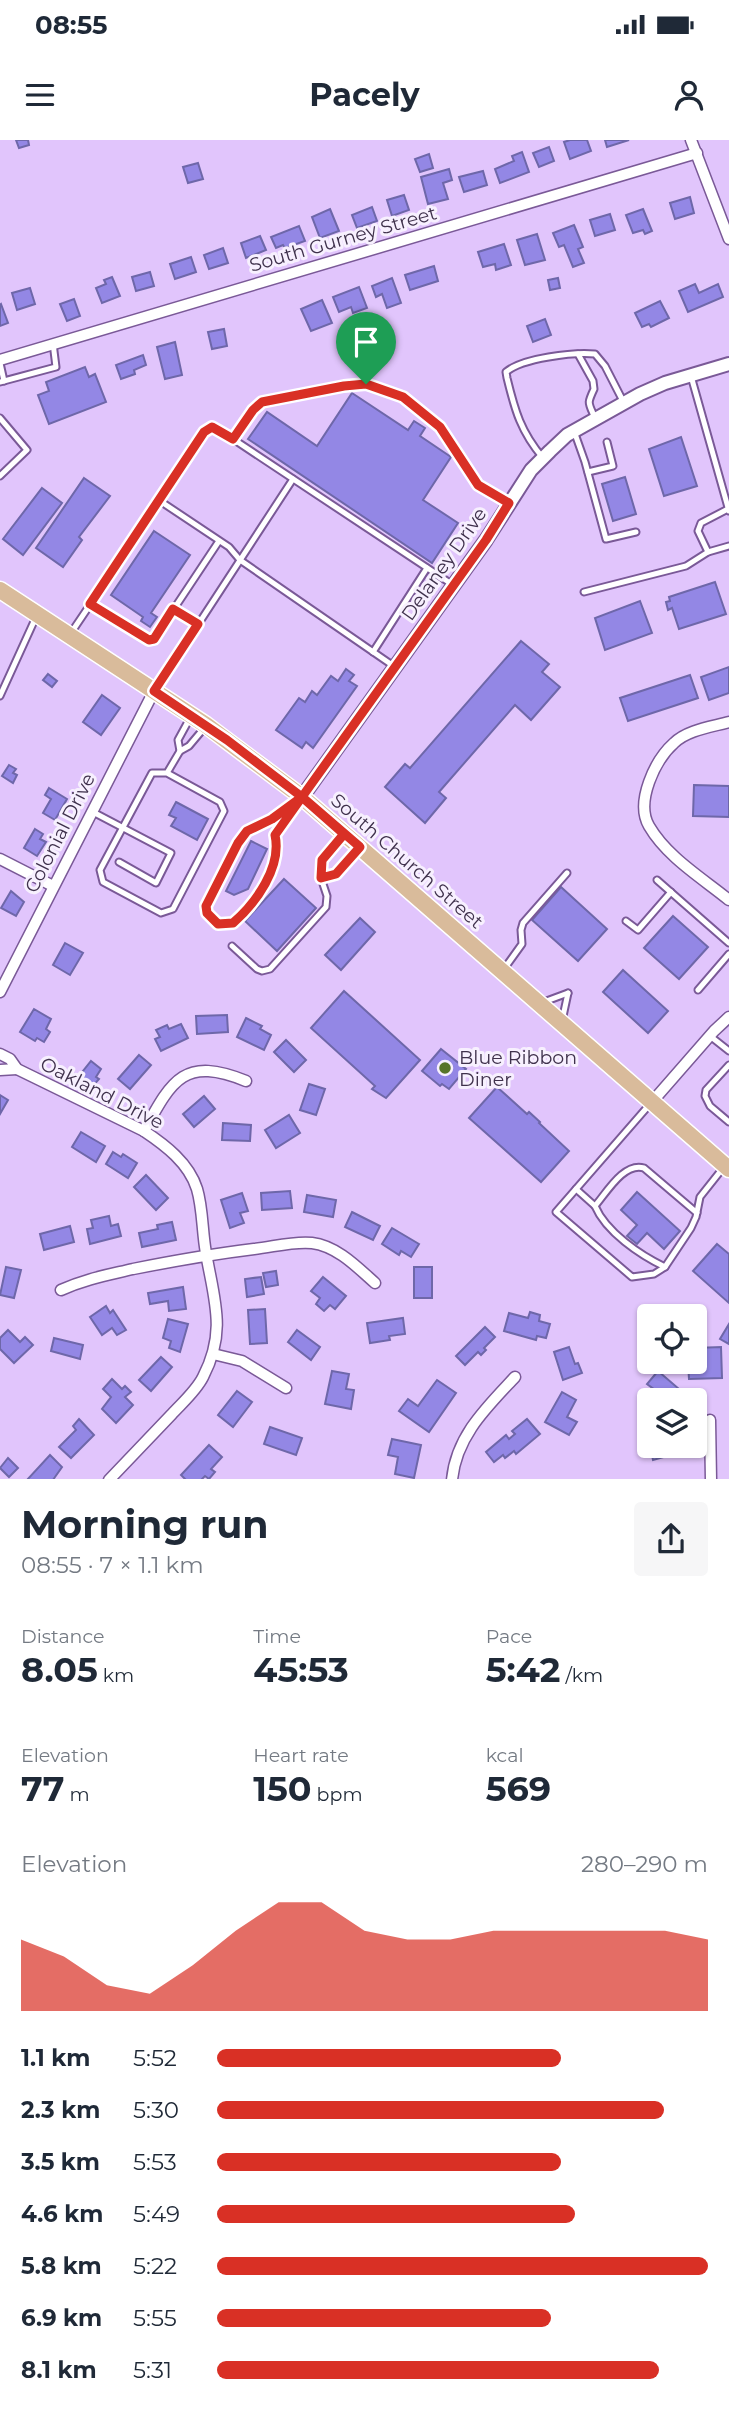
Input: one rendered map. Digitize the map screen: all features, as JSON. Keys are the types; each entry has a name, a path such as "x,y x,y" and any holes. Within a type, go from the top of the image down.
{"main road":[{"name":"South Church Street","path":"0,590 192,715 302,797 727,1167"}],"street":[{"path":"691,140 729,239"},
{"name":"South Gurney Street","path":"0,362 53,343 696,153"},
{"name":"Delaney Drive","path":"302,797 531,470 574,431 624,402 665,383 729,363"},
{"name":"Colonial Drive","path":"0,992 154,691"},
{"path":"729,722 686,734 674,743 648,784 644,809 649,826 673,854 729,900"},
{"path":"0,859 52,886"},
{"path":"652,1102 729,1017"},
{"name":"Oakland Drive","path":"0,1055 10,1059 17,1069 144,1131 170,1150 185,1166 197,1189 206,1255 217,1303 213,1354 202,1380 194,1390 109,1479"},
{"name":"Oakland Drive","path":"0,1070 17,1069"},
{"path":"144,1131 171,1085 184,1075 195,1072 223,1072 246,1081"},
{"path":"61,1290 83,1280 206,1255 296,1243 313,1243 340,1255 375,1283"},
{"path":"213,1354 242,1362 286,1388"},
{"path":"452,1479 454,1463 473,1423 515,1377"},
{"path":"710,1420 711,1479"}],"lane":[{"path":"0,362 2,381 56,367 53,343"},
{"path":"578,354 593,382 594,389 588,403 595,418"},
{"path":"543,458 528,440 512,399 506,372 517,364 578,354 595,354 600,358 624,402"},
{"path":"691,375 729,510 701,523 698,531 708,552"},
{"path":"233,439 253,410 262,402 366,384 403,397 440,427 478,485 509,503"},
{"path":"0,418 27,450 0,476"},
{"path":"69,635 204,432 212,427 453,585"},
{"path":"574,431 606,539 636,531"},
{"path":"587,472 613,466 607,442"},
{"path":"154,691 293,479"},
{"path":"160,500 229,547 240,560 395,667"},
{"path":"90,604 149,640 154,639 219,541"},
{"path":"584,592 686,566 708,552 729,546"},
{"path":"373,652 427,568"},
{"path":"173,609 198,624"},
{"path":"0,696 37,614"},
{"path":"180,751 178,740 192,715"},
{"path":"167,773 180,751 190,746 206,725"},
{"path":"152,773 167,773 220,802 224,811 173,909 161,913 103,882 100,870 152,773"},
{"path":"302,797 275,835 277,844 274,861 258,897 233,923 218,924 207,913 206,906 238,843 247,831 272,819 302,797"},
{"path":"91,811 171,853 156,883 119,862"},
{"path":"232,946 257,969 270,969 326,907 327,896 321,878 322,860 344,834"},
{"path":"321,878 336,874 360,847"},
{"path":"502,972 522,944 523,923 567,873"},
{"path":"657,880 729,943"},
{"path":"625,920 638,930 671,892"},
{"path":"698,990 729,954"},
{"path":"539,1004 568,993 561,1023"},
{"path":"710,1036 729,1051"},
{"path":"729,1065 710,1086 705,1096 710,1106 729,1122"},
{"path":"652,1102 556,1212 632,1277 654,1274 665,1267 691,1227 700,1197 727,1167"},
{"path":"595,1206 622,1175 637,1166 644,1168 697,1213"},
{"path":"576,1189 595,1206 600,1218 643,1256 665,1267"}],"building":[{"path":"16,140 28,140 29,145 19,148"},
{"path":"587,140 591,151 570,159 564,142"},
{"path":"605,140 629,140 607,147"},
{"path":"549,147 554,161 539,167 533,153"},
{"path":"522,152 529,172 500,183 495,169 514,161 512,156"},
{"path":"429,154 433,168 420,172 415,159"},
{"path":"198,163 203,179 188,183 183,167"},
{"path":"449,169 452,180 443,183 448,199 428,204 421,177"},
{"path":"483,171 487,185 464,192 459,177"},
{"path":"404,195 409,210 392,216 387,200"},
{"path":"690,197 694,213 675,219 670,203"},
{"path":"372,207 377,221 357,228 352,215"},
{"path":"330,209 339,231 320,238 312,217"},
{"path":"643,209 652,231 645,234 643,230 633,233 626,215"},
{"path":"610,214 615,230 595,236 590,220"},
{"path":"574,225 583,247 578,249 584,263 573,267 564,245 559,247 553,233"},
{"path":"299,226 305,241 285,248 283,245 276,248 271,237"},
{"path":"537,234 545,260 525,265 517,240"},
{"path":"260,236 266,250 246,258 241,243"},
{"path":"504,244 511,265 496,270 495,264 483,267 478,252"},
{"path":"223,248 228,263 209,269 204,255"},
{"path":"191,257 196,272 175,279 170,264"},
{"path":"434,266 438,281 410,290 405,275"},
{"path":"150,272 154,286 136,291 132,277"},
{"path":"112,277 120,296 102,303 96,288 106,284 104,280"},
{"path":"392,278 401,303 387,308 382,294 376,297 372,286"},
{"path":"558,278 560,288 550,290 548,280"},
{"path":"695,284 699,293 718,284 723,297 688,312 679,291"},
{"path":"359,287 367,308 353,313 351,307 339,312 333,297"},
{"path":"30,288 35,304 17,310 12,293"},
{"path":"74,299 80,316 67,321 60,304"},
{"path":"322,300 332,323 311,331 301,309"},
{"path":"660,301 669,318 651,327 649,324 642,327 635,313"},
{"path":"0,305 8,323 0,326"},
{"path":"545,319 551,335 533,342 527,326"},
{"path":"224,329 227,346 212,349 208,332"},
{"path":"175,342 182,375 165,379 157,347"},
{"path":"143,355 146,365 134,370 135,374 121,379 116,365"},
{"path":"85,367 89,377 95,374 106,402 49,424 38,395 49,391 46,382"},
{"path":"352,393 408,430 414,421 425,428 420,436 451,457 423,500 458,523 432,563 248,439 267,412 317,446"},
{"path":"681,437 697,486 664,496 649,449"},
{"path":"625,477 636,514 613,521 602,484"},
{"path":"84,478 110,496 79,537 82,540 63,567 36,548"},
{"path":"42,488 62,503 23,555 3,539"},
{"path":"154,531 190,555 151,613 157,617 150,627 141,621 143,617 111,595"},
{"path":"715,582 726,614 679,629 672,608 668,610 666,602 670,601 669,597"},
{"path":"640,601 652,633 605,650 595,618"},
{"path":"521,641 549,664 542,672 560,687 531,720 515,705 439,792 446,798 425,823 385,787 405,764 410,768"},
{"path":"729,667 729,693 709,700 701,677"},
{"path":"346,669 354,675 349,681 357,686 313,748 306,742 302,748 276,730 299,698 305,702 312,691 317,695 331,676 338,681"},
{"path":"48,674 57,681 52,687 43,680"},
{"path":"690,675 698,698 628,721 620,698"},
{"path":"102,695 120,708 101,735 83,722"},
{"path":"9,765 16,769 13,773 17,775 13,783 2,776"},
{"path":"694,785 729,786 729,817 693,816"},
{"path":"49,788 67,799 55,820 43,813 51,799 45,795"},
{"path":"176,802 208,819 197,840 171,826 176,818 169,815"},
{"path":"35,829 43,834 40,839 46,842 37,856 24,848"},
{"path":"251,841 267,849 248,889 234,895 226,891"},
{"path":"284,879 316,908 277,951 245,921"},
{"path":"561,887 607,929 578,961 532,920"},
{"path":"11,891 24,902 16,916 1,908"},
{"path":"673,916 708,947 679,979 644,948"},
{"path":"360,918 375,932 341,970 325,955"},
{"path":"65,943 83,953 70,975 53,965"},
{"path":"623,970 668,1011 648,1033 603,992"},
{"path":"344,991 420,1060 386,1098 372,1089 375,1086 311,1028"},
{"path":"34,1009 51,1019 46,1029 50,1032 44,1042 37,1038 35,1041 20,1032"},
{"path":"227,1015 228,1032 197,1034 196,1016"},
{"path":"246,1018 262,1026 260,1029 271,1035 264,1050 237,1037"},
{"path":"181,1024 188,1038 161,1051 155,1039 160,1037 156,1030 167,1025 169,1029"},
{"path":"286,1040 306,1060 294,1072 274,1052"},
{"name":"Blue Ribbon Diner","path":"441,1049 466,1069 449,1089 442,1084 440,1086 422,1071"},
{"path":"139,1055 151,1065 130,1089 118,1079"},
{"path":"91,1061 101,1069 96,1077 99,1079 93,1086 79,1076"},
{"path":"309,1084 325,1089 316,1115 300,1110"},
{"path":"497,1087 527,1114 529,1112 569,1151 541,1182 469,1118"},
{"path":"0,1095 8,1100 0,1114"},
{"path":"204,1096 215,1109 194,1127 183,1114"},
{"path":"289,1115 300,1133 276,1148 265,1130"},
{"path":"223,1123 251,1125 250,1141 222,1140"},
{"path":"81,1132 105,1146 96,1162 72,1147"},
{"path":"113,1152 121,1157 123,1154 137,1163 128,1178 106,1164"},
{"path":"146,1175 168,1198 156,1210 134,1187"},
{"path":"290,1191 292,1208 262,1210 261,1193"},
{"path":"637,1192 680,1231 664,1249 647,1233 637,1244 627,1236 637,1225 621,1210"},
{"path":"242,1193 248,1211 240,1213 244,1223 230,1228 221,1200"},
{"path":"307,1195 336,1200 333,1217 304,1212"},
{"path":"352,1212 380,1226 373,1240 345,1227"},
{"path":"109,1216 111,1226 118,1224 121,1236 90,1244 87,1229 93,1228 91,1220"},
{"path":"172,1222 176,1240 142,1247 139,1233 158,1229 157,1225"},
{"path":"70,1226 74,1242 44,1250 40,1234"},
{"path":"392,1228 419,1244 411,1257 401,1251 399,1255 382,1244"},
{"path":"717,1244 729,1254 729,1303 693,1271"},
{"path":"6,1267 21,1270 14,1298 0,1295"},
{"path":"414,1267 432,1267 432,1298 414,1298"},
{"path":"276,1271 278,1285 266,1287 263,1273"},
{"path":"261,1277 264,1294 247,1297 245,1279"},
{"path":"323,1277 346,1296 335,1309 330,1305 324,1311 316,1304 320,1298 311,1291"},
{"path":"183,1287 186,1309 169,1311 168,1301 150,1304 148,1293"},
{"path":"106,1306 110,1313 113,1310 126,1330 117,1335 112,1328 102,1335 90,1317"},
{"path":"265,1309 267,1343 250,1344 248,1310"},
{"path":"530,1312 540,1315 539,1321 550,1324 546,1338 537,1336 536,1340 504,1331 509,1313 528,1318"},
{"path":"403,1318 405,1334 370,1343 367,1323"},
{"path":"168,1319 188,1324 180,1352 169,1348 171,1341 163,1338"},
{"path":"729,1324 729,1344 720,1339"},
{"path":"485,1327 495,1337 481,1355 478,1352 465,1365 456,1356"},
{"path":"8,1330 20,1342 25,1337 33,1345 14,1363 0,1349 0,1338"},
{"path":"297,1330 320,1347 311,1360 288,1342"},
{"path":"54,1338 83,1345 80,1359 51,1351"},
{"path":"569,1347 575,1364 578,1363 582,1373 563,1380 554,1352"},
{"path":"721,1347 722,1378 689,1379 689,1374 707,1374 707,1348"},
{"path":"161,1357 172,1367 151,1391 139,1380"},
{"path":"332,1371 349,1374 346,1389 354,1390 351,1409 325,1404"},
{"path":"655,1374 662,1374 678,1388 652,1388 647,1384"},
{"path":"112,1379 122,1389 125,1386 131,1392 125,1397 133,1405 116,1423 102,1409 111,1397 103,1389"},
{"path":"437,1380 456,1393 429,1432 399,1411 408,1399 418,1406"},
{"path":"237,1391 252,1402 233,1427 218,1415"},
{"path":"562,1392 576,1400 567,1417 577,1422 569,1435 545,1422"},
{"path":"79,1419 94,1435 71,1458 59,1447 76,1430 73,1426"},
{"path":"527,1419 540,1434 516,1454 514,1451 505,1458 503,1455 494,1462 486,1452 506,1435 509,1439 515,1434 512,1431"},
{"path":"270,1427 302,1438 296,1455 264,1444"},
{"path":"392,1439 421,1445 414,1478 395,1474 398,1457 388,1455"},
{"path":"209,1445 222,1457 211,1469 215,1472 209,1479 205,1476 202,1479 185,1479 181,1475"},
{"path":"50,1455 62,1467 54,1479 28,1479"},
{"path":"8,1458 18,1468 9,1477 0,1468"}],"place":[{"name":"Blue Ribbon Diner","path":"445,1068"}],"route":[{"path":"366,384 262,402 253,410 233,439 212,427 204,432 90,604 149,640 154,639 173,609 198,624 154,691 227,740 302,797 275,835 277,844 274,861 258,897 233,923 218,924 207,913 206,906 238,843 247,831 272,819 302,797 344,834 322,860 321,878 336,874 360,847 302,797 486,540 509,503 478,485 440,427 403,397 366,384"}]}
